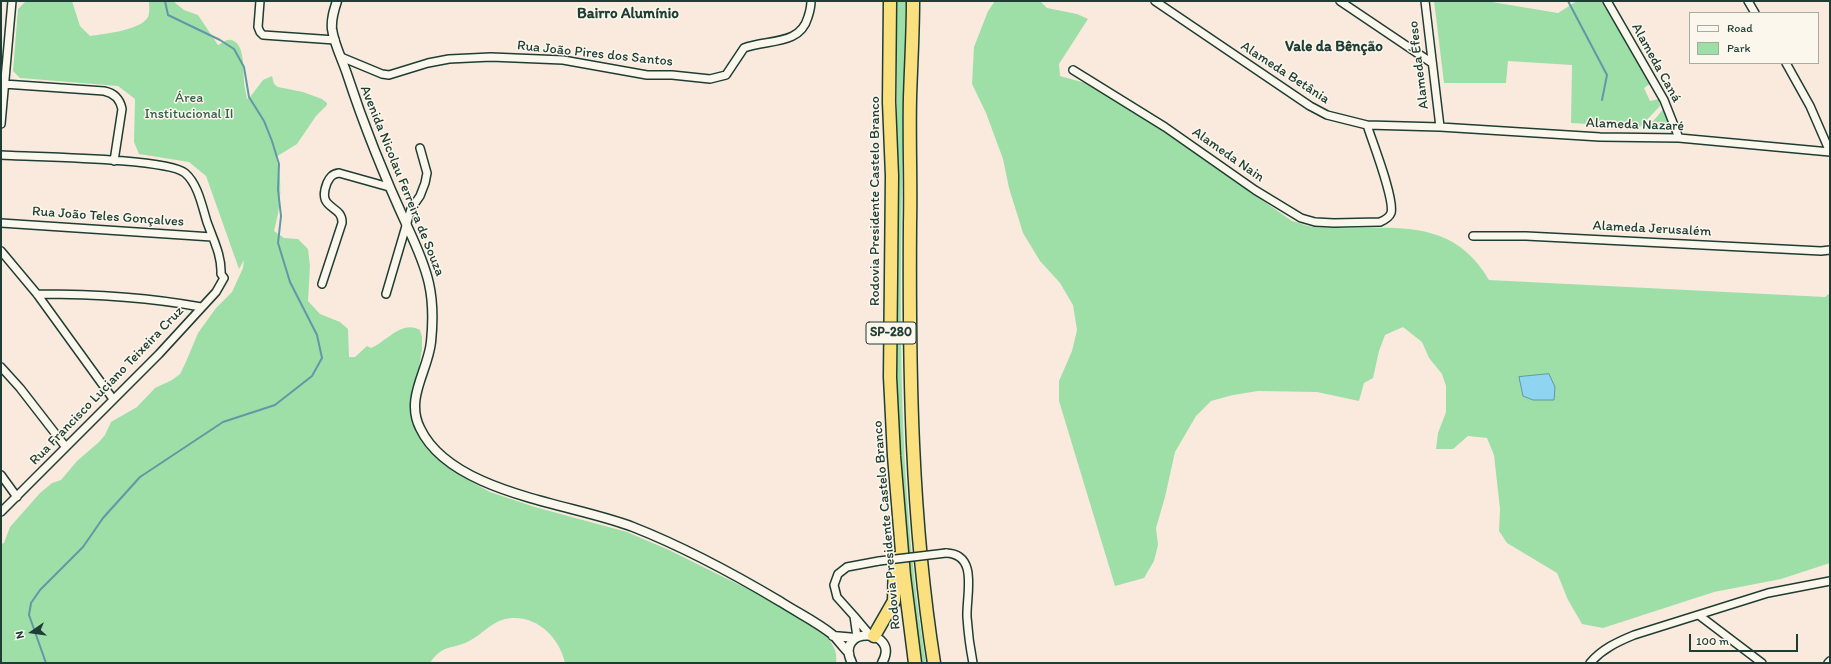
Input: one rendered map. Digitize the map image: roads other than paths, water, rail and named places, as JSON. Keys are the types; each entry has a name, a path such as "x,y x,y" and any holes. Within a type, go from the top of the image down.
{"highway":[{"name":"Rodovia Presidente Castelo Branco","path":"890,1 889,102 892,176 890,377 894,456 904,576 915,663"},
{"name":"SP-280","path":"913,1 910,99 909,305 911,373 917,520 923,588 934,663"},
{"path":"872,635 894,601 896,568 893,495 894,456"}],"street":[{"path":"1,124 12,1"},
{"path":"260,1 258,27 263,35 335,40"},
{"name":"Avenida Nicolau Ferreira de Souza","path":"337,1 332,19 335,40 389,187 429,278 433,299 431,344 414,401 415,416 428,443 450,463 500,489 609,519 673,544 763,591 809,618 833,636 850,659"},
{"name":"Rua João Pires dos Santos","path":"341,56 382,74 389,75 428,63 449,59 520,57 563,60 647,75 672,75 710,79 726,75 744,48 780,41 798,34 803,29 807,20 811,1"},
{"name":"Alameda Betânia","path":"1155,1 1310,106 1327,115 1367,125 1440,127"},
{"path":"1340,1 1432,63"},
{"name":"Alameda Éfeso","path":"1425,1 1440,127"},
{"name":"Alameda Caná","path":"1607,1 1664,100 1679,138"},
{"path":"1748,1 1754,12"},
{"path":"1787,64 1810,106 1830,152"},
{"name":"Alameda Nain","path":"1073,70 1165,127 1255,190 1301,218 1315,222 1380,222 1386,220 1391,215 1392,208 1390,195 1367,125"},
{"path":"4,84 104,91 114,94 122,109 114,161"},
{"name":"Alameda Nazaré","path":"1440,127 1600,137 1679,138 1830,152"},
{"path":"386,294 411,209 420,196 425,183 427,173 420,148"},
{"path":"1,156 114,161 171,167 185,173 195,187 212,237"},
{"path":"322,284 342,217 340,213 326,203 326,187 329,178 338,173 389,187"},
{"name":"Rua João Teles Gonçalves","path":"1,223 212,237"},
{"name":"Alameda Jerusalém","path":"1473,236 1526,236 1822,251 1830,250"},
{"name":"Rua Francisco Luciano Teixeira Cruz","path":"1,512 65,446 159,354 219,288 224,278 221,274 220,260 212,237"},
{"path":"1,251 37,294 113,399"},
{"path":"37,294 65,294 159,300 201,307"},
{"path":"1,367 20,388 65,446"},
{"path":"1,475 17,497"},
{"path":"882,663 885,654 883,643 872,635 837,597 834,586 838,574 847,567 879,561 946,553 957,554 962,558 968,571 967,628 973,663"},
{"path":"1590,663 1600,653 1614,644 1634,636 1768,593 1830,581"},
{"path":"850,659 850,647 856,638 854,616"},
{"path":"1700,616 1762,663"},
{"path":"833,636 856,638 872,635"}],"water":[{"path":"1549,374 1555,387 1554,400 1533,400 1523,396 1519,377"}],"waterway":[{"path":"46,663 29,615 31,603 40,590 83,547 103,518 140,477 223,422 275,405 312,376 322,358 317,335 290,282 278,243 281,216 278,190 279,164 264,121 249,97 244,67 234,49 220,40 168,15 165,1"},
{"path":"1568,1 1607,75 1602,100"}],"district":[{"name":"Bairro Alumínio","path":"628,14"},
{"name":"Vale da Bênção","path":"1334,47"}],"park label":[{"name":"Área Institucional II","path":"189,106"}]}
